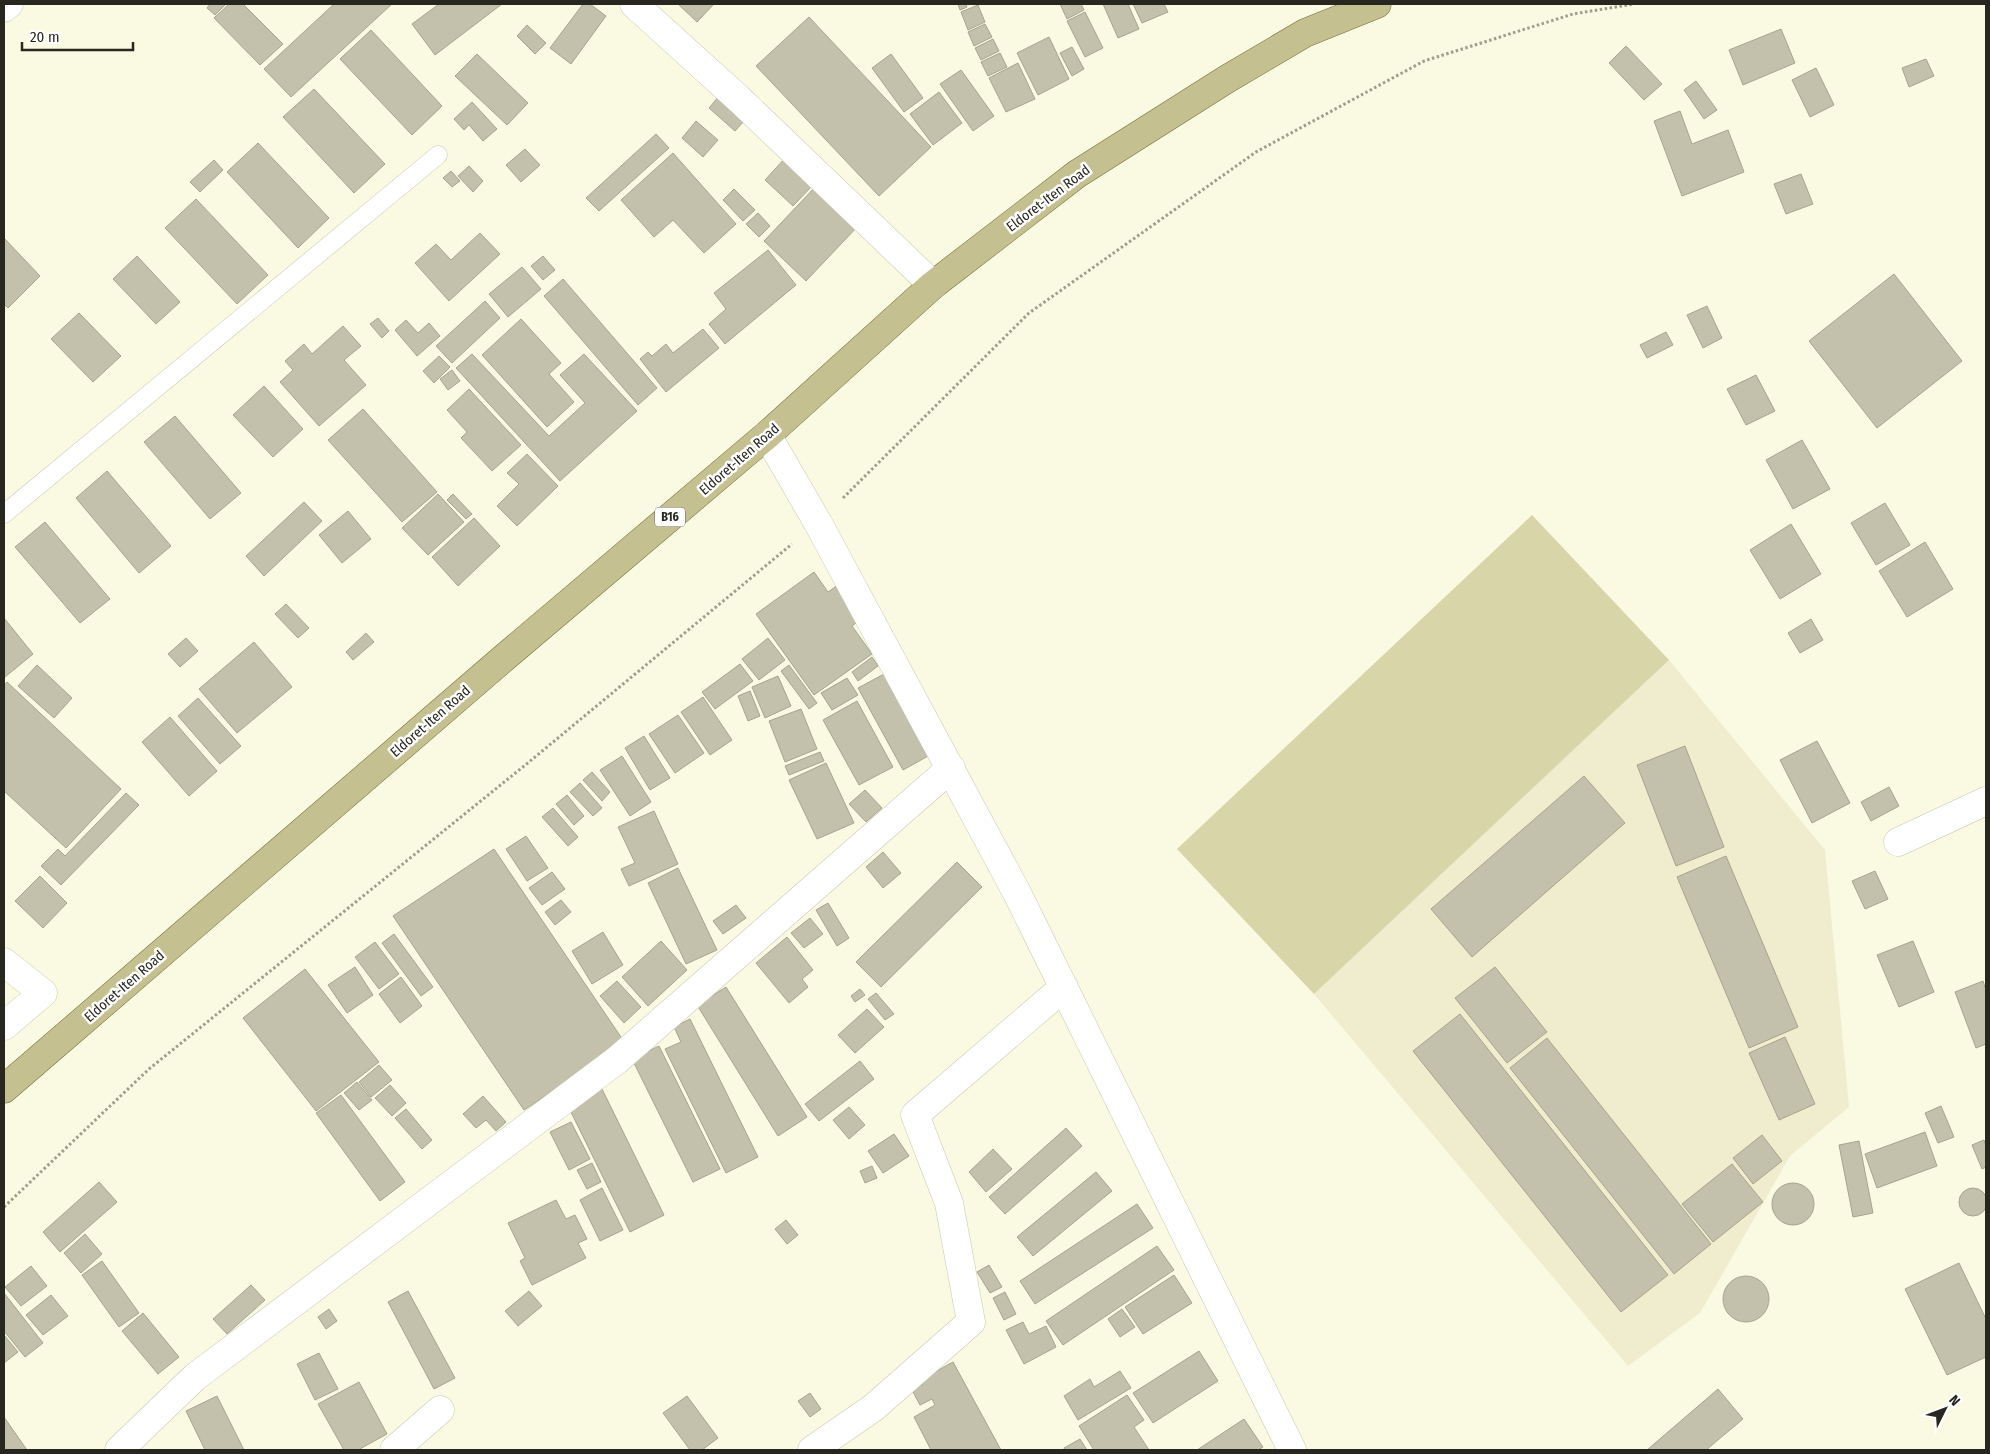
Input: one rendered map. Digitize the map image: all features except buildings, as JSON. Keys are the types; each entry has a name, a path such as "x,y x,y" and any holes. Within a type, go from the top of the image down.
{"main road":[{"name":"Eldoret-Iten Road","path":"4,1089 505,657 768,435 933,285 1077,174 1186,105 1305,33 1377,4"}],"street":[{"path":"4,8 9,4"},
{"path":"634,4 740,100 933,285"},
{"path":"768,435 818,523 1017,893 1292,1450"},
{"path":"119,1450 196,1377 617,1060 951,768"},
{"path":"1898,842 1986,802"},
{"path":"4,962 43,993 4,1026"},
{"path":"812,1450 873,1408 971,1322 949,1204 915,1115 1064,988"},
{"path":"394,1450 440,1410"}],"lane":[{"path":"4,514 438,155"}],"path":[{"path":"4,1207 149,1069 529,762 818,523 1029,313 1256,152 1424,60 1573,14 1634,4"}],"shaded area":[{"path":"1532,515 1669,660 1314,994 1177,849"},
{"path":"1669,660 1825,850 1849,1107 1790,1156 1700,1313 1628,1366 1314,994"}]}
